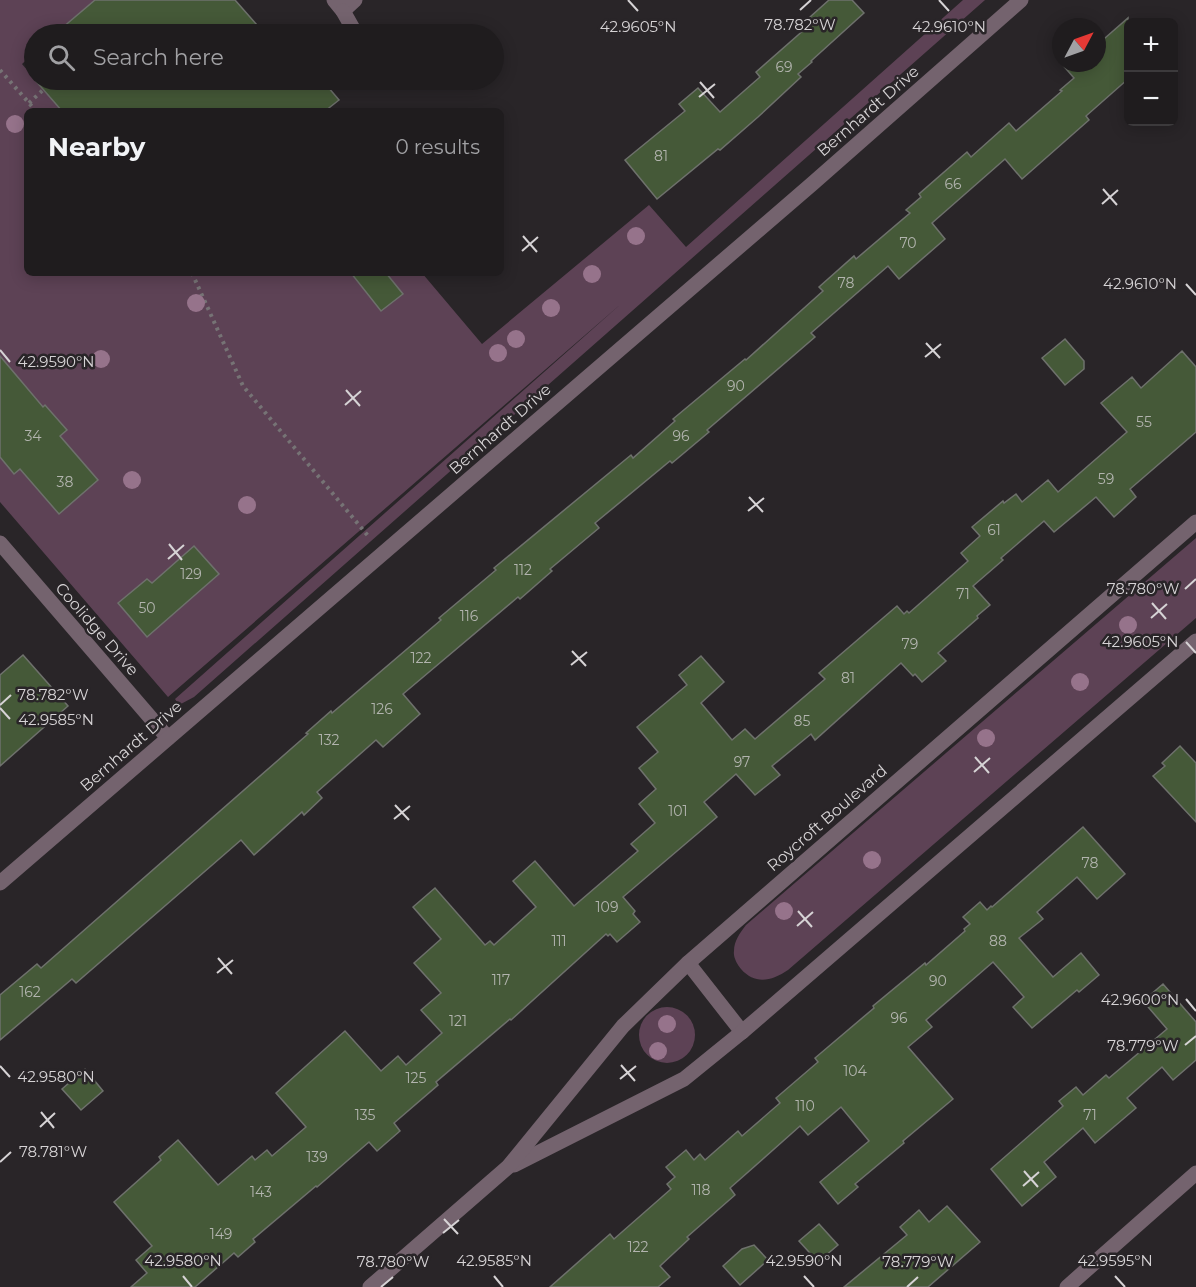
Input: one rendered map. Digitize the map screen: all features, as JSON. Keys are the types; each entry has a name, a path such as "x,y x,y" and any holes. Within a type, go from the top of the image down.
{"street":[{"path":"350,24 338,5 355,0"},
{"name":"Bernhardt Drive","path":"0,883 812,184 1021,0"},
{"name":"Roycroft Boulevard","path":"370,1287 508,1167 623,1026 688,963 1196,522"},
{"name":"Coolidge Drive","path":"0,543 168,738"},
{"name":"Roycroft Boulevard","path":"508,1167 684,1079 742,1032 1196,641"},
{"path":"688,963 742,1032"},
{"path":"1067,1287 1196,1173"}],"path":[{"path":"0,70 33,108"},
{"path":"29,103 44,90"},
{"path":"193,276 243,386 365,532"}],"shaded area":[{"path":"0,0 95,0 67,24 24,24 24,62 22,64 24,66 24,90 44,90 59,108 24,108 24,276 425,276 482,344 649,205 686,247 963,0 985,0 194,697 179,705 175,699 622,303 168,697 0,502"},
{"path":"1196,538 1196,618 788,970 776,977 764,980 752,977 741,969 735,958 734,947 746,925"},
{"path":"667,1007 678,1009 687,1015 693,1024 695,1035 693,1046 687,1055 678,1061 667,1063 656,1061 647,1055 641,1046 639,1035 641,1024 647,1015 656,1009"}],"building":[{"path":"95,0 235,0 256,24 67,24"},
{"path":"829,0 852,0 864,13 811,61 798,74 801,77 758,117 657,199 625,160 685,111 679,104 698,88 720,112 760,77 756,72 814,21 810,17"},
{"path":"1124,21 1124,83 1086,116 1089,120 1022,179 1005,159 932,223 945,239 899,279 888,266 811,333 815,337 707,430 709,432 595,523 599,528 550,569 552,571 403,694 420,714 383,747 376,740 317,792 322,798 304,815 302,812 254,855 241,840 76,983 72,979 0,1040 0,995 37,964 41,968 308,734 306,733 331,711 332,713 441,620 439,618 496,570 494,568 631,455 633,458 675,421 673,419 746,360 823,291 819,287 854,256 856,259 910,213 906,210 921,197 919,194 967,152 971,157 1009,123 1016,131 1074,78 1069,72 1106,72 1106,37"},
{"path":"44,90 330,90 339,100 329,108 59,108"},
{"path":"353,276 388,276 403,294 381,311"},
{"path":"1065,339 1084,361 1084,369 1065,385 1042,358"},
{"path":"1182,351 1196,367 1196,432 1130,489 1136,497 1114,517 1096,497 1054,532 1044,521 973,586 990,605 938,653 946,661 922,682 901,663 815,740 811,734 772,766 780,775 755,795 736,774 704,802 717,817 623,897 635,911 633,914 640,922 617,942 610,934 608,936 606,934 511,1020 436,1082 438,1085 394,1123 400,1131 377,1151 369,1142 253,1239 255,1242 238,1257 234,1253 195,1287 131,1287 147,1273 136,1260 152,1246 114,1202 161,1160 159,1157 178,1140 218,1185 252,1156 255,1160 267,1150 272,1156 306,1127 276,1093 345,1031 381,1071 398,1056 406,1065 442,1033 421,1010 441,993 414,963 441,939 413,907 435,888 485,945 490,941 494,945 536,907 513,881 535,861 574,906 638,851 631,844 655,823 639,804 656,789 639,768 658,752 637,727 687,685 679,675 701,656 724,682 701,703 732,740 745,729 755,739 825,679 819,673 897,606 904,614 907,611 909,613 968,561 961,553 980,536 972,527 1003,501 1004,503 1016,494 1022,502 1048,480 1058,492 1127,432 1101,403 1132,377 1141,388"},
{"path":"0,356 43,407 45,405 67,430 60,436 98,480 59,514 20,469 14,474 0,457"},
{"path":"194,546 219,574 147,637 118,603 147,579 152,583"},
{"path":"23,655 68,706 0,766 0,675"},
{"path":"1180,746 1196,763 1196,822 1153,776 1165,766 1162,763"},
{"path":"1083,827 1125,874 1097,899 1077,877 1037,912 1043,919 1019,938 1053,977 1081,953 1099,975 1079,992 1077,990 1032,1028 1013,1007 1024,997 993,962 926,1020 932,1027 908,1047 953,1099 855,1184 858,1187 838,1204 820,1182 869,1141 841,1107 808,1135 800,1126 730,1188 735,1195 687,1237 689,1239 660,1266 670,1277 658,1287 550,1287 610,1234 614,1239 671,1189 667,1184 675,1177 666,1167 686,1150 694,1160 700,1154 705,1160 738,1131 742,1136 780,1103 776,1098 818,1062 815,1058 874,1008 873,1006 965,931 964,929 970,924 963,917 980,902 987,910 992,907"},
{"path":"1163,984 1196,1022 1196,1060 1173,1080 1162,1067 1127,1098 1136,1108 1095,1143 1083,1128 1044,1162 1056,1177 1022,1206 991,1169 1063,1106 1059,1101 1076,1087 1083,1095 1106,1075 1109,1078 1167,1029 1143,1001"},
{"path":"85,1069 103,1091 81,1110 62,1089"},
{"path":"947,1206 980,1242 928,1287 844,1287 907,1235 900,1227 919,1210 929,1222"},
{"path":"819,1224 838,1245 818,1262 799,1241"},
{"path":"754,1245 768,1260 740,1285 723,1266 742,1249"}]}
